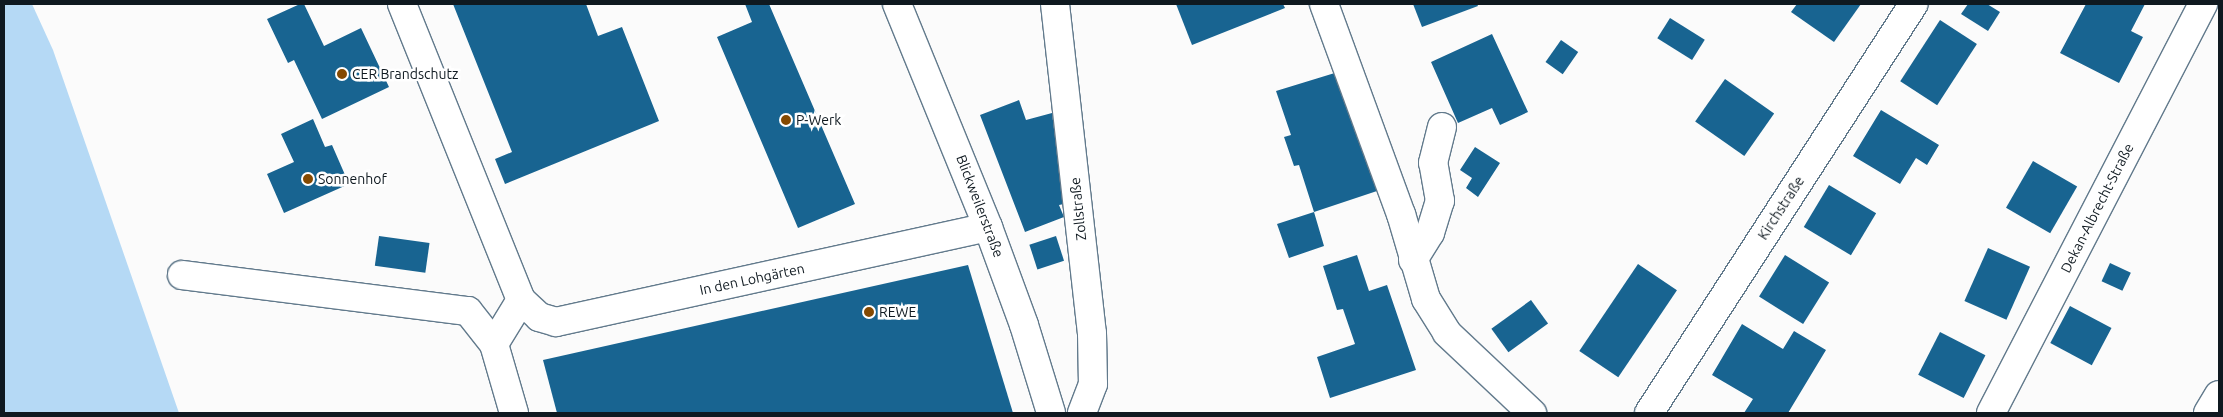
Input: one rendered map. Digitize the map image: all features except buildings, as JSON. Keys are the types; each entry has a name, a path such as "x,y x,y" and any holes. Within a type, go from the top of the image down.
{"street":[{"name":"In den Lohgärten","path":"402,4 521,300 539,316 556,322 988,227"},
{"name":"Blickweilerstraße","path":"897,4 988,227 1024,325 1051,413"},
{"name":"Zollstraße","path":"1055,4 1092,333 1093,384 1082,413"},
{"name":"Kirchstraße","path":"1649,413 1914,4"},
{"name":"Dekan-Albrecht-Straße","path":"1991,413 2203,4"},
{"path":"1327,12 1400,214 1426,299 1446,333 1532,413"},
{"path":"1413,260 1430,233 1440,201 1434,162 1442,127"},
{"path":"182,275 468,311 494,344 514,413"},
{"path":"494,344 521,300"},
{"path":"2208,413 2219,395"}],"shaded area":[{"path":"4,4 32,4 53,50 179,413 4,413"}],"place":[{"name":"CER Brandschutz","path":"342,74"},
{"name":"P-Werk","path":"786,120"},
{"name":"Sonnenhof","path":"308,179"},
{"name":"REWE","path":"869,312"}]}
